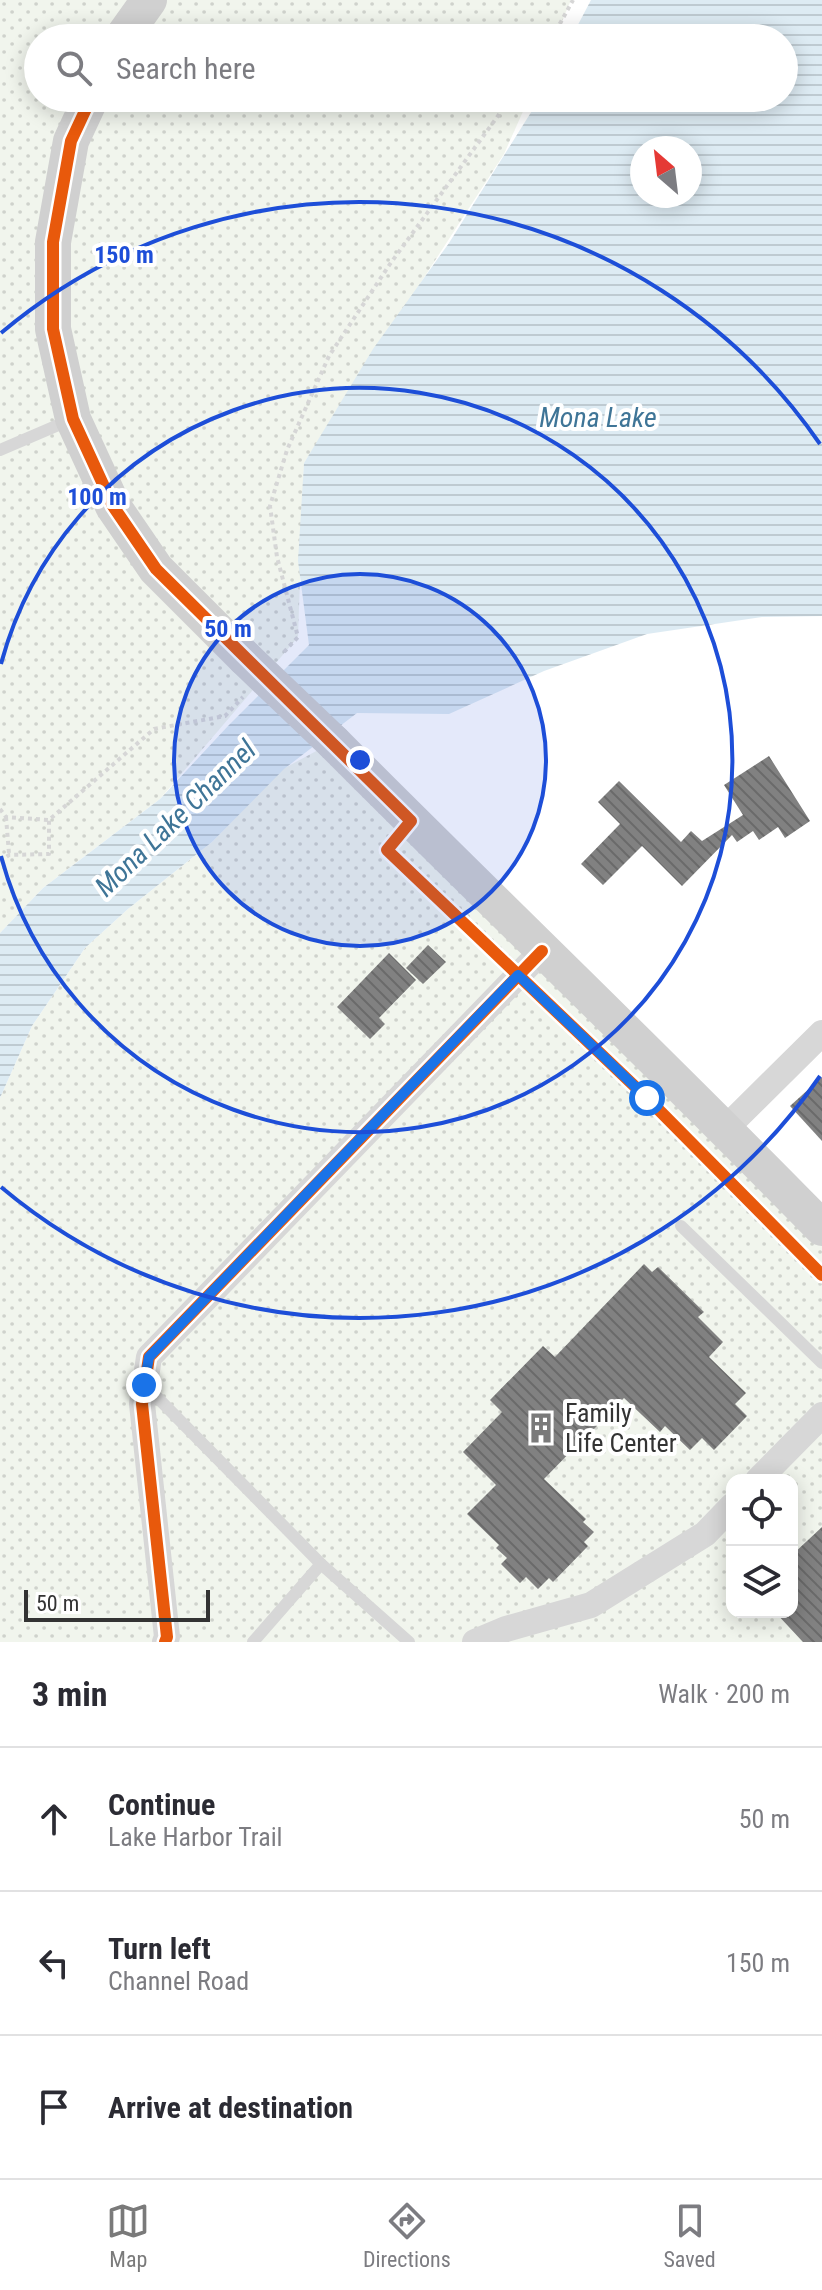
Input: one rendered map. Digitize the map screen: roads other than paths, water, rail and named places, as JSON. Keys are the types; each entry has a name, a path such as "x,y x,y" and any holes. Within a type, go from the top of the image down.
{"street":[{"path":"132,24 149,0"},
{"path":"84,112 71,141 53,242 53,329 73,419 113,506 156,569 261,658 333,742 822,1228"},
{"path":"165,1642 167,1637 142,1404 149,1357 542,951"},
{"path":"725,1129 822,1033"},
{"path":"765,1474 818,1427"},
{"path":"475,1642 506,1629 591,1605 705,1534 726,1512"}],"lane":[{"path":"0,450 73,419"},
{"path":"681,1226 822,1363"},
{"path":"144,1385 321,1564 409,1642"},
{"path":"253,1642 321,1564"}],"water":[{"name":"Mona Lake","path":"591,0 822,0 822,616 762,617 647,634 544,671 449,714 357,713 284,769 212,842 85,948 32,1026 0,1098 0,933 43,888 160,799 309,645 298,561 304,463 373,349 449,243 531,112 798,112 798,24 578,24"}],"place":[{"name":"Family Life Center","path":"541,1428"}],"water label":[{"name":"Mona Lake Channel","path":"175,818"}]}
